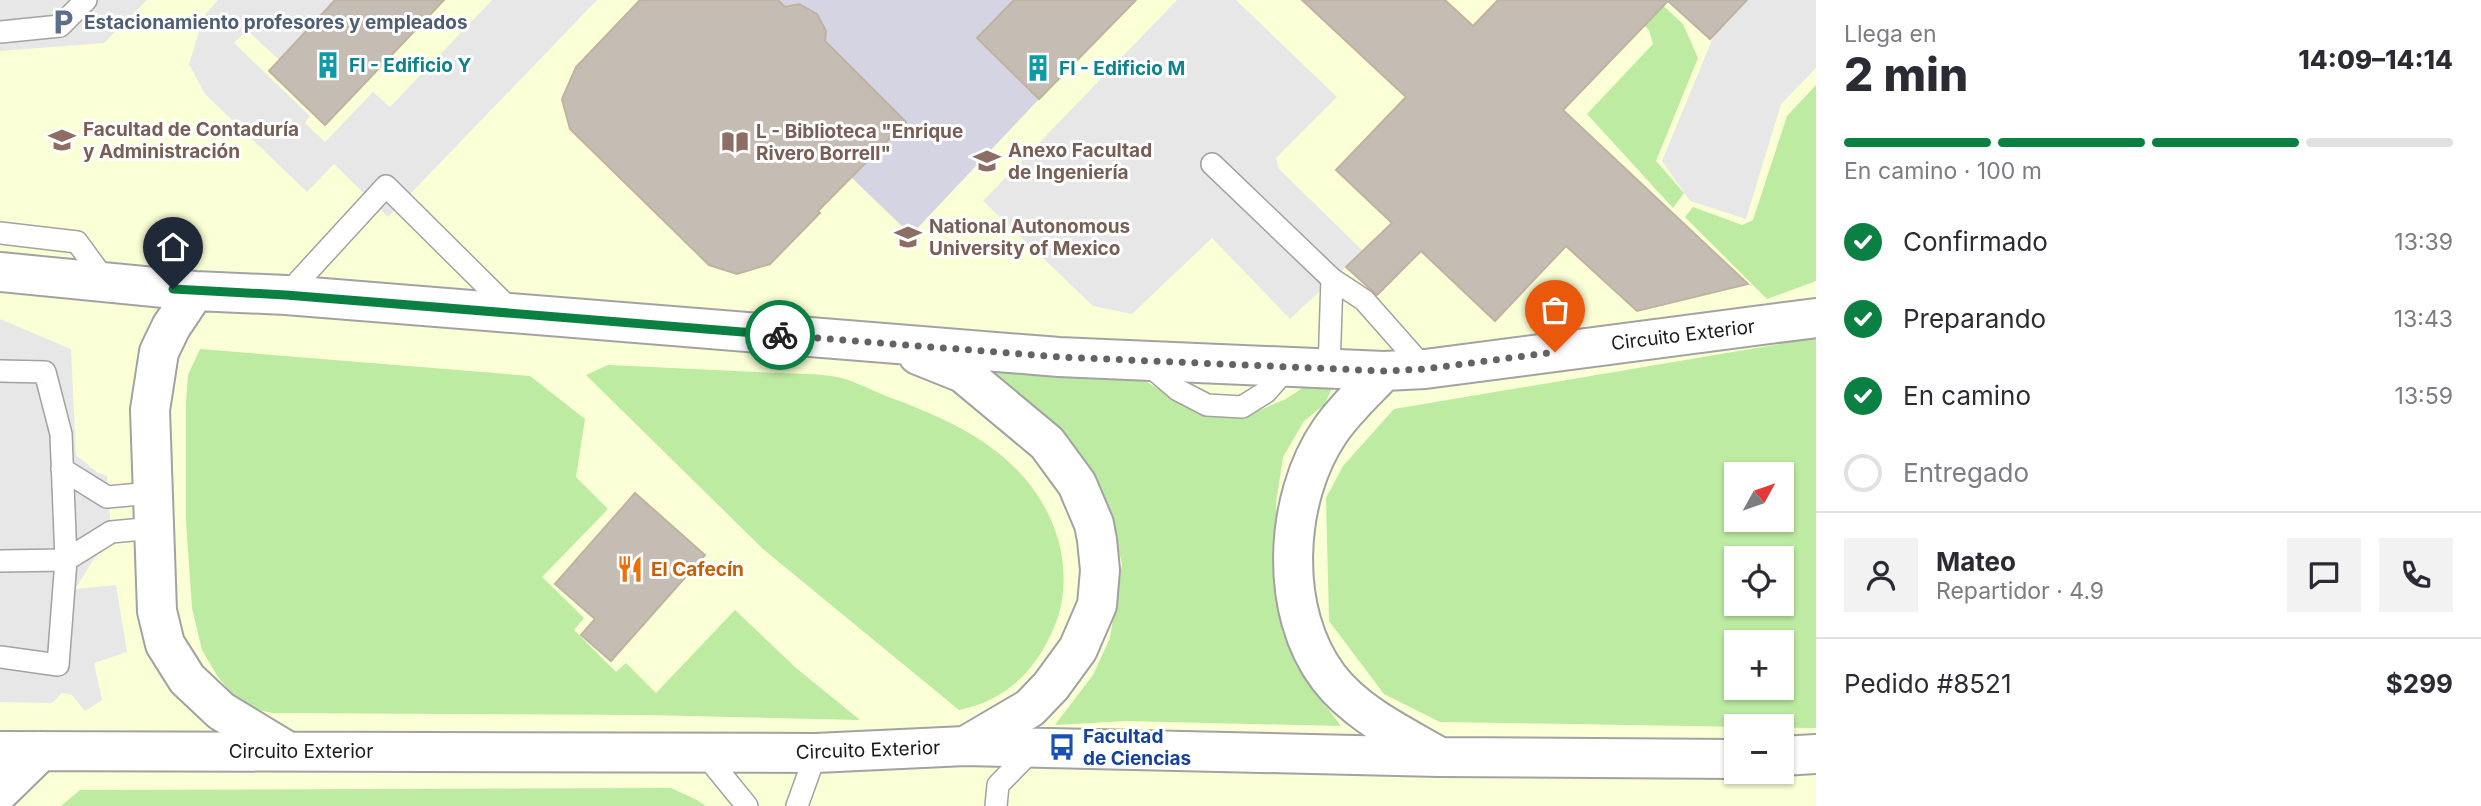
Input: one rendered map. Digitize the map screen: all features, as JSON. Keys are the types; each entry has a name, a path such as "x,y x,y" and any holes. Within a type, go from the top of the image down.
{"street":[{"name":"Circuito Exterior","path":"0,272 195,291 286,295 890,344 1145,361 1384,371 1425,369 1816,318"},
{"path":"195,291 159,352 150,410 157,611 165,645 187,679 221,710 287,751"},
{"path":"890,344 963,373 1047,443 1077,484 1094,524 1100,570 1099,592 1095,614 1078,649 1051,686 1030,708 965,746"},
{"path":"1384,371 1330,430 1304,478 1294,531 1295,593 1305,636 1329,678 1362,711 1439,757"},
{"name":"Circuito Exterior","path":"0,751 816,753 965,746 1439,757 1724,759"},
{"path":"0,791 41,751"},
{"path":"1794,755 1816,754"}],"lane":[{"path":"0,32 60,26 86,0"},
{"path":"1212,164 1332,279 1364,300 1425,369"},
{"path":"286,295 386,186 514,314"},
{"path":"0,233 77,242 107,283"},
{"path":"1329,369 1332,279"},
{"path":"0,371 45,372 61,434 66,559 58,665 0,657"},
{"path":"62,469 107,497 153,511"},
{"path":"0,561 66,559 153,511"},
{"path":"996,806 998,785 1035,747"},
{"path":"703,752 747,806"},
{"path":"797,806 816,753"}],"shaded area":[{"name":"National Autonomous University of Mexico","path":"0,0 1816,0 1816,806 0,806"},
{"name":"Estacionamiento profesores y empleados","path":"0,0 147,0 104,43 0,51"},
{"path":"218,0 335,0 279,60 247,30 234,43 310,116 305,123 325,142 373,92 390,107 492,0 597,0 388,217 334,164 307,192 205,94 189,64 204,16"},
{"path":"778,0 1014,0 977,38 1039,99 911,235 851,177 825,41 826,31 817,14 799,4 785,7"},
{"path":"1177,0 1236,0 1337,97 1276,158 1279,169 1363,251 1290,319 1212,238 1132,314 1093,306 983,201"},
{"path":"1747,0 1816,0 1816,68 1781,104 1746,219 1690,201 1662,161 1714,35"},
{"path":"0,319 71,349 76,455 98,473 107,476 111,532 75,589 116,585 127,652 94,663 102,700 85,711 72,695 62,693 52,703 0,702"}],"green space":[{"path":"1617,0 1657,0 1683,24 1698,58 1656,161 1684,193 1673,208 1587,114 1653,44 1649,30"},
{"path":"1816,85 1816,281 1767,299 1685,217 1693,207 1742,225 1753,220 1787,116"},
{"path":"1816,338 1816,728 1794,728 1794,714 1724,714 1724,727 1440,722 1384,694 1329,621 1326,498 1343,466 1394,409"},
{"path":"200,349 530,376 585,419 576,477 608,509 542,577 584,618 574,630 616,672 626,663 656,693 735,610 796,668 860,720 649,715 273,713 254,709 235,697 218,677 202,650 192,608 186,521 186,402 188,375"},
{"path":"976,364 1144,380 1174,399 1203,412 1241,418 1286,399 1307,385 1332,388 1325,404 1304,421 1283,457 1276,503 1281,627 1295,664 1341,726 1126,721 1055,725 1093,675 1110,638 1122,564 1110,514"},
{"path":"608,365 838,377 941,418 990,447 1012,465 1031,486 1046,510 1060,548 1064,578 1061,608 1051,634 1033,665 1008,689 994,698 959,710 763,549 586,375"},
{"path":"671,788 706,806 61,806 80,790"}],"building":[{"name":"FI - Edificio Y","path":"335,0 444,0 325,125 269,71"},
{"name":"L - Biblioteca \"Enrique Rivero Borrell\"","path":"640,0 778,0 785,7 799,4 817,14 826,31 825,41 906,122 770,264 737,274 709,265 570,129 562,99 576,67"},
{"name":"FI - Edificio M","path":"1014,0 1136,0 1039,99 977,38"},
{"path":"1302,0 1445,0 1473,26 1498,0 1747,0 1710,39 1668,1 1563,110 1748,284 1637,311 1566,246 1495,321 1421,251 1377,295 1346,267 1392,223 1336,170 1406,97"},
{"name":"El Cafecín","path":"635,493 705,555 611,661 581,635 595,619 555,584"}],"way so far":[{"path":"780,335 1059,357 1384,371 1425,369 1555,352"}],"place":[{"name":"Estacionamiento profesores y empleados","path":"63,22"},
{"name":"FI - Edificio Y","path":"328,65"},
{"name":"FI - Edificio M","path":"1038,68"},
{"name":"Facultad de Contaduría y Administración","path":"62,140"},
{"name":"L - Biblioteca \"Enrique Rivero Borrell\"","path":"735,142"},
{"name":"Anexo Facultad de Ingeniería","path":"987,161"},
{"name":"National Autonomous University of Mexico","path":"908,237"},
{"name":"El Cafecín","path":"630,569"},
{"name":"Facultad de Ciencias","path":"1062,747"}],"route":[{"path":"173,289 286,295 780,335"}]}
